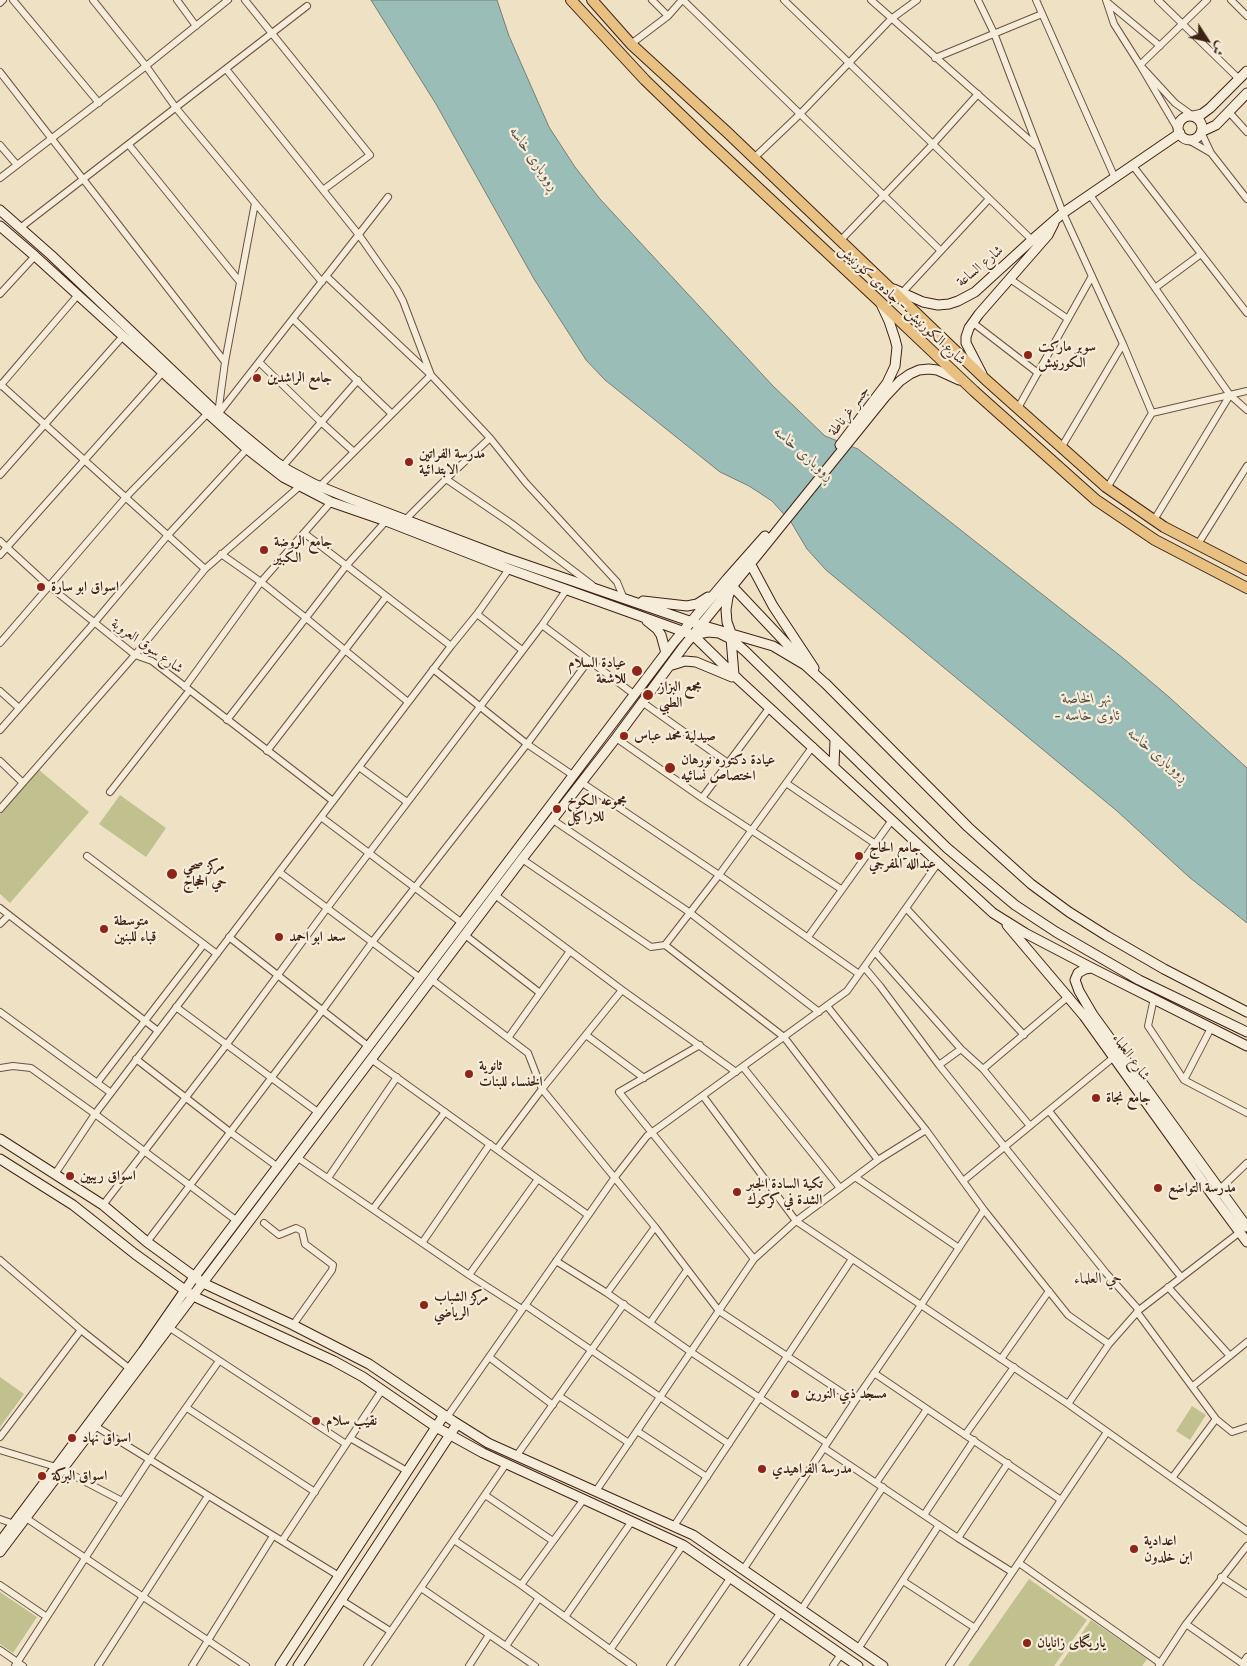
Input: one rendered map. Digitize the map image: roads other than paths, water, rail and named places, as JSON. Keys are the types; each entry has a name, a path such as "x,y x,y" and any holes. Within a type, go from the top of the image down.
{"main road":[{"name":"شارع الكورنيش - جادەی کۆرنیش","path":"571,0 645,80 694,127 969,386 1096,500 1155,540 1247,588"},
{"name":"شارع الكورنيش - جادەی کۆرنیش","path":"592,0 631,44 900,296 985,379 1107,488 1164,527 1246,567"},
{"path":"1247,71 1210,108 1202,114 1186,117 1180,122 1179,130 1182,136 1192,139 1199,136 1201,132 1216,125 1247,93"},
{"path":"671,105 683,92"},
{"path":"694,127 707,114"},
{"path":"1193,116 1202,124 1201,132"},
{"name":"شارع الساعة","path":"900,296 938,305 958,301 975,292 1063,213 1182,136"},
{"path":"0,210 218,414 283,466 320,486 503,557 732,636 835,740 947,848 1015,905 1056,932 1139,980 1247,1032"},
{"name":"شارع الساعة","path":"972,322 1048,235 1056,220"},
{"path":"0,226 268,467 331,502 693,636 938,863 1001,918 1025,933 1092,968 1247,1046"},
{"path":"57,276 64,268"},
{"name":"جسر غرناطة","path":"855,430 887,383 896,366 896,339 878,300"},
{"path":"972,322 967,332 966,343 985,379"},
{"name":"جسر غرناطة","path":"778,526 855,430 900,381 910,374 929,368 947,373 969,386"},
{"path":"0,1552 26,1518 130,1369 189,1293 203,1282 553,820 577,779 616,738 700,625 778,526"},
{"path":"0,1542 95,1426 170,1328 189,1293 195,1276 462,923 577,779 666,653 716,592 778,526"},
{"path":"750,563 773,606 828,686"},
{"path":"732,586 726,610 732,636 737,678"},
{"path":"732,586 968,827 1032,884 1069,912 1107,936 1164,969 1247,1012"},
{"path":"624,599 676,606 692,605 716,592"},
{"path":"638,615 659,632 664,641 666,653"},
{"path":"693,636 713,632 760,642 782,650 805,665 828,686"},
{"path":"669,666 680,662 696,662 737,678"},
{"path":"834,766 835,740"},
{"name":"شارع العلماء","path":"1001,918 1069,996 1243,1229"},
{"name":"شارع العلماء","path":"1092,968 1078,973 1075,980 1078,991 1098,1022 1220,1189 1243,1229 1247,1242"},
{"path":"1135,990 1139,980"},
{"path":"0,1139 102,1205 147,1242 203,1282 369,1364 457,1424 488,1442 693,1535 884,1666"},
{"path":"0,1159 73,1205 135,1254 189,1293 334,1361 363,1377 436,1427 506,1464 683,1545 858,1666"},
{"path":"280,1666 436,1427 446,1416"},
{"path":"298,1666 457,1424"}],"street":[{"path":"14,0 99,102"},
{"path":"93,0 146,66 176,108 254,203 324,279 431,375 490,438 526,483 617,582 624,599"},
{"path":"177,0 196,26"},
{"path":"0,178 146,66 228,0"},
{"path":"245,0 370,155 323,190"},
{"path":"652,0 668,16"},
{"path":"631,44 668,16 683,0 941,251"},
{"path":"784,0 1032,240"},
{"path":"871,0 1037,146"},
{"path":"754,158 800,114 891,19 917,0"},
{"path":"978,0 994,33 1063,213 1152,412"},
{"path":"1036,0 1115,178"},
{"path":"1106,0 1160,46"},
{"path":"1106,0 1114,24 1182,136 1211,153"},
{"path":"1158,0 1239,79"},
{"path":"1140,65 1207,0"},
{"path":"1231,0 1247,16"},
{"path":"20,228 307,6"},
{"path":"935,58 1042,14"},
{"path":"1140,65 1175,103 1193,116"},
{"path":"226,69 359,235 396,288 403,301 431,375"},
{"path":"0,72 225,362"},
{"path":"840,241 978,94"},
{"path":"1229,112 1247,132"},
{"path":"1201,132 1211,153 1247,199"},
{"path":"0,145 17,165"},
{"path":"129,145 240,282"},
{"path":"1133,166 1247,313"},
{"path":"1090,195 1230,395 1247,410"},
{"path":"218,414 388,197"},
{"path":"900,296 989,198"},
{"path":"218,414 225,362 254,203"},
{"path":"1155,288 1201,254"},
{"path":"0,294 35,256"},
{"path":"1018,408 1092,276"},
{"path":"1010,279 1068,319"},
{"path":"78,296 0,385 205,568"},
{"path":"293,319 392,414"},
{"path":"972,322 1038,373"},
{"path":"0,475 46,425 122,336"},
{"path":"1061,448 1123,344"},
{"path":"259,362 354,452"},
{"path":"0,556 163,372"},
{"path":"320,486 431,375"},
{"path":"283,466 358,380"},
{"path":"1107,488 1152,412 1247,391"},
{"path":"1154,520 1230,395"},
{"path":"0,643 126,497 208,413"},
{"path":"406,519 490,438"},
{"path":"0,730 168,535 247,449"},
{"path":"1198,544 1247,466"},
{"path":"446,479 512,524 600,591"},
{"path":"0,809 135,655 205,568 300,486"},
{"path":"110,792 187,689 261,582 331,502"},
{"path":"227,720 346,566 386,521"},
{"path":"304,533 450,646"},
{"name":"شارع سوق العروبة","path":"0,541 49,586 94,623 135,655 152,661 333,801"},
{"path":"221,554 261,582 408,702"},
{"path":"55,1174 95,1114 158,1030 450,646 477,614 509,569"},
{"path":"102,1205 227,1044 328,907 542,625 566,589"},
{"path":"268,751 386,597"},
{"path":"477,614 522,650"},
{"path":"542,625 635,695"},
{"path":"147,1242 373,941 528,744 589,660"},
{"path":"433,669 528,744 859,974"},
{"path":"0,691 19,708"},
{"path":"642,702 728,762"},
{"path":"702,798 770,707"},
{"path":"616,738 702,798 841,889"},
{"path":"665,945 719,875 813,746"},
{"path":"0,761 23,783"},
{"path":"359,767 407,802"},
{"path":"786,783 874,844"},
{"path":"321,817 462,923"},
{"path":"553,820 689,912 819,1012"},
{"path":"808,937 892,820"},
{"path":"87,856 217,954"},
{"path":"522,859 651,947 665,945 784,1037 878,1160"},
{"path":"446,1416 615,1177 651,1133 847,992 938,863"},
{"path":"279,872 420,978"},
{"path":"495,895 736,1072"},
{"path":"0,908 158,1030"},
{"path":"906,908 1024,1035"},
{"path":"0,924 9,915"},
{"path":"465,935 540,993"},
{"path":"229,937 368,1046"},
{"path":"97,1083 204,944"},
{"path":"508,1038 570,951"},
{"path":"875,952 960,1049 983,1069 1030,1126"},
{"path":"864,967 939,1065 1138,1311 1216,1418 1232,1432 1247,1427"},
{"path":"432,980 528,1053 542,1089 655,1227 718,1311 855,1400"},
{"path":"497,1149 542,1089 622,990"},
{"path":"983,1069 1069,996"},
{"path":"1154,998 1148,1026 1184,1080 1247,1113"},
{"path":"827,1006 926,1130 984,1210 1068,1315 1109,1344"},
{"path":"176,1007 319,1113"},
{"path":"0,1012 111,1093"},
{"path":"1184,1080 1212,1028"},
{"path":"586,1036 644,1078"},
{"path":"700,1045 619,1092 754,1259"},
{"path":"939,1065 960,1049"},
{"path":"963,1181 1114,1057"},
{"path":"372,1059 588,1215"},
{"path":"136,1060 278,1167"},
{"path":"0,1068 13,1066 31,1068 237,1221"},
{"path":"742,1067 840,1188"},
{"path":"328,1178 397,1077"},
{"path":"703,1096 796,1220 1068,1404 1247,1531"},
{"path":"1049,1111 1181,1278"},
{"path":"373,1209 445,1112"},
{"path":"596,1491 754,1259 796,1220 878,1160 926,1130"},
{"path":"422,1243 490,1144"},
{"path":"298,1158 469,1275 524,1307 591,1350 729,1444"},
{"path":"1220,1189 1247,1163"},
{"path":"855,1177 959,1248"},
{"path":"469,1275 538,1179"},
{"path":"743,1570 855,1400 922,1305 984,1210"},
{"path":"264,1223 279,1235 296,1228 302,1231 305,1244 333,1265 332,1270 293,1325"},
{"path":"607,1292 655,1227"},
{"path":"1068,1404 1109,1344 1138,1311 1243,1229"},
{"path":"674,1526 852,1259"},
{"path":"0,1260 80,1330 130,1369"},
{"path":"556,1261 607,1292 760,1398 876,1483 1012,1572"},
{"path":"650,1323 687,1270"},
{"path":"1168,1288 1230,1356"},
{"path":"1001,1359 1049,1291"},
{"path":"517,1455 624,1304"},
{"path":"170,1328 348,1441 408,1471"},
{"path":"0,1436 80,1330"},
{"path":"1193,1386 1247,1342"},
{"path":"489,1357 552,1405"},
{"path":"0,1650 19,1665 47,1617 149,1460 220,1361"},
{"path":"965,1434 1014,1367"},
{"path":"874,1373 1061,1500"},
{"path":"282,1542 382,1390"},
{"path":"559,1396 629,1443"},
{"path":"187,1408 315,1492"},
{"path":"876,1483 927,1409"},
{"path":"1172,1478 1216,1418"},
{"path":"95,1426 339,1576"},
{"path":"637,1431 707,1477"},
{"path":"949,1666 1107,1432"},
{"path":"924,1515 974,1440"},
{"path":"0,1450 60,1469 122,1501"},
{"path":"958,1538 1008,1463"},
{"path":"366,1666 506,1464"},
{"path":"801,1610 883,1487"},
{"path":"485,1495 553,1541"},
{"path":"98,1666 208,1496"},
{"path":"521,1585 584,1499"},
{"path":"26,1518 246,1666"},
{"path":"0,1519 14,1524"},
{"path":"565,1617 632,1521"},
{"path":"858,1649 939,1525"},
{"path":"192,1666 273,1536"},
{"path":"454,1540 521,1585 633,1666"},
{"path":"610,1650 683,1545"},
{"path":"1019,1563 1159,1664 1221,1577 1247,1546"},
{"path":"670,1666 731,1577"},
{"path":"1221,1577 1247,1594"},
{"path":"903,1581 974,1628"},
{"path":"0,1585 47,1617"},
{"path":"421,1588 532,1665"},
{"path":"506,1646 539,1598"},
{"path":"341,1600 390,1632"},
{"path":"747,1665 781,1612"},
{"path":"1186,1624 1244,1665 1247,1657"},
{"path":"469,1666 489,1635"},
{"path":"833,1666 841,1654"}],"water":[{"name":"نهر الخاصة - ئاوی خاسە","path":"371,0 497,0 509,36 549,127 575,167 600,199 773,386 825,436 858,449 1123,658 1247,768 1247,923 1189,877 1117,811 826,570 807,549 791,522 772,501 749,486 720,472 605,380 586,360 534,279 436,104"}],"place":[{"name":"سوبر ماركت الكورنيش","path":"1028,355"},
{"name":"جامع الراشدين","path":"257,378"},
{"name":"مدرسة الفراتين الابتدائية","path":"409,462"},
{"name":"جامع الروضة الكبير","path":"264,550"},
{"name":"اسواق ابو سارة","path":"41,587"},
{"name":"عيادة السلام للاشعة","path":"637,671"},
{"name":"مجمع البزاز الطبي","path":"648,695"},
{"name":"صيدلية محمد عباس","path":"624,736"},
{"name":"عيادة دكتوره نورهان اختصاص نسائيه","path":"670,768"},
{"name":"مجموعه الكوخ للاراكيل","path":"557,809"},
{"name":"جامع الحاج عبدالله المفرجي","path":"859,856"},
{"name":"مركز صحي حي الحجاج","path":"172,874"},
{"name":"متوسطة قباء للبنين","path":"104,929"},
{"name":"سعد ابو احمد","path":"279,937"},
{"name":"ثانوية الخنساء للبنات","path":"469,1074"},
{"name":"جامع نجاة","path":"1096,1098"},
{"name":"اسواق ريبين","path":"70,1176"},
{"name":"مدرسة التواضع","path":"1158,1188"},
{"name":"تكية السادة الجبر الشدة في كركوك","path":"737,1192"},
{"name":"مركز الشباب الرياضي","path":"424,1305"},
{"name":"مسجد ذي النورين","path":"795,1394"},
{"name":"نقيب سلام","path":"316,1421"},
{"name":"اسواق نهاد","path":"72,1438"},
{"name":"مدرسة الفراهيدي","path":"762,1469"},
{"name":"اسواق البركة","path":"42,1476"},
{"name":"اعدادية ابن خلدون","path":"1134,1549"},
{"name":"یاریگای زانایان","path":"1027,1643"}],"district":[{"name":"حي العلماء","path":"1098,1279"}],"water label":[{"name":"ڕووباری خاسە","path":"534,159"},
{"name":"ڕووباری خاسە","path":"804,454"},
{"name":"ڕووباری خاسە","path":"1158,755"}]}
